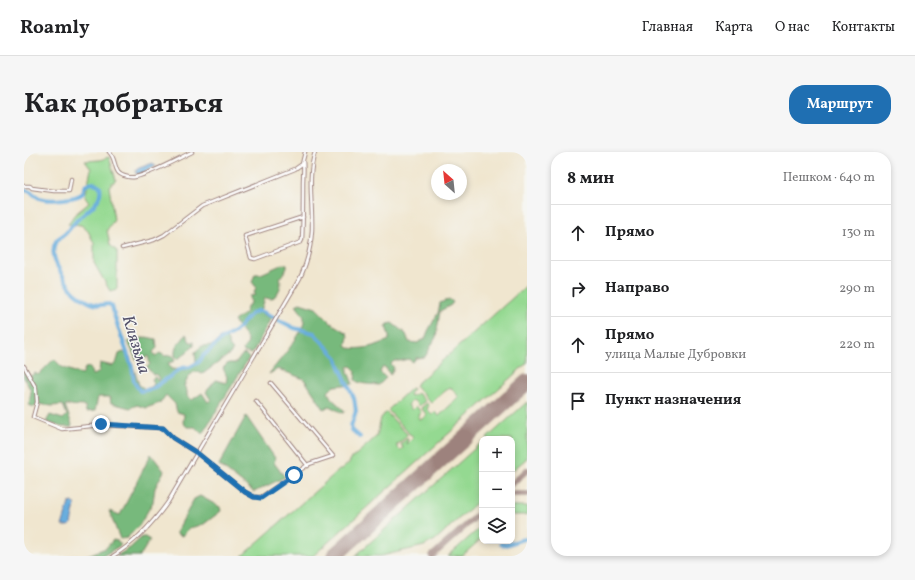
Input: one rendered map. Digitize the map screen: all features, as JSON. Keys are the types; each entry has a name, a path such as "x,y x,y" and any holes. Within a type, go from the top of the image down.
{"street":[{"path":"110,152 118,172 124,176 133,178 192,152"},
{"path":"304,217 245,236 251,258 255,259 301,242 304,217 303,161 305,152"},
{"path":"113,556 140,536 159,514 197,453 300,278 308,259 312,230 312,169 315,152"},
{"path":"122,248 154,240 164,235 202,206 294,169 302,164 303,161"},
{"path":"24,186 54,191 69,191 70,179"},
{"path":"24,366 36,388 37,402 32,417 62,430 101,424 163,428 173,438 197,453 245,492 254,497 261,498 308,466 333,456 271,383"},
{"path":"256,400 308,466"}],"green space":[{"path":"109,157 116,180 109,186 114,220 107,230 110,245 117,251 117,289 110,291 94,263 94,243 88,231 81,225 68,224 74,215 89,203 85,197 91,169 85,161 100,160"},
{"path":"283,264 287,265 287,268 280,278 281,284 279,290 272,299 265,298 261,311 262,314 271,318 252,354 244,352 243,349 248,343 244,334 234,321 245,313 248,305 251,303 250,296 256,295 254,293 256,287 252,282 255,274 261,274"},
{"path":"527,285 527,363 313,556 242,556 350,462 350,460 377,436 381,418 386,412 407,434 407,436 396,446 400,450 403,448 401,444 406,439 408,439 407,444 413,438 388,410 411,388 413,389 409,394 411,396 418,393 425,401 419,406 413,400 408,405 412,410 416,406 421,412 418,415 420,419 427,415 421,408 427,403 429,405 427,409 432,414 435,412 439,416 459,397 450,387 431,403 415,385"},
{"path":"449,299 453,302 451,305 440,311 436,337 425,357 416,358 413,362 408,359 394,361 391,364 394,368 390,375 386,368 383,367 380,372 386,378 379,385 357,382 355,380 356,371 351,366 348,367 348,372 353,384 334,386 328,392 331,398 344,410 345,412 343,413 329,406 324,409 304,379 278,369 269,374 300,333 303,326 304,316 296,305 300,303 316,308 331,323 347,333 348,337 346,345 348,348 364,348 389,340 386,327 388,324 392,323 406,334 409,342 417,343 425,339 438,313 440,303"},
{"path":"186,334 190,342 194,342 194,346 178,359 175,356 176,348"},
{"path":"146,337 156,339 157,348 153,352 155,356 160,353 165,356 172,355 175,361 168,363 171,369 184,370 196,362 195,352 202,346 213,345 221,337 227,339 233,350 230,354 204,373 194,372 189,376 184,386 187,391 187,396 192,400 202,393 208,402 211,400 206,392 216,380 226,383 227,377 223,368 228,363 236,363 242,355 245,354 249,358 202,434 195,427 187,427 183,423 184,414 177,412 175,404 166,395 160,403 146,408 137,405 130,408 111,403 110,397 98,397 95,411 86,412 85,406 65,405 72,425 71,427 62,427 46,422 50,415 63,419 67,415 63,405 52,406 38,404 34,407 29,405 31,391 24,377 24,369 29,376 35,373 38,375 54,359 62,367 82,375 85,368 90,367 92,375 99,372 100,363 113,366 117,361 119,354 123,352 130,356 139,385 145,389 151,387 154,384 152,379 155,377 158,381 160,379 157,374 153,375 147,367 150,364 148,356 143,359 136,359 128,342"},
{"path":"527,402 527,458 515,468 515,436 489,436"},
{"path":"246,416 275,458 274,463 285,477 254,492 219,465"},
{"path":"479,445 479,501 435,540 424,546 381,556 355,556"},
{"path":"151,454 164,471 155,488 153,502 139,526 127,538 120,539 109,511 120,515"},
{"path":"200,496 220,507 221,511 204,524 190,528 182,536 177,534 177,531 194,499"},
{"path":"515,506 527,506 527,515 515,515"},
{"path":"479,529 479,541 462,556 448,556"},
{"path":"142,537 150,540 140,556 116,556 130,548"},
{"path":"113,540 118,541 121,545 103,556 85,556 106,548"}],"water":[{"path":"153,163 156,166 141,174 136,174 136,170 139,168"},
{"path":"73,502 75,505 71,524 69,526 62,526 69,503"}],"waterway":[{"name":"Клязьма","path":"24,190 27,190 40,198 47,200 58,200 80,195 83,193 84,187 90,183 100,186 99,197 94,205 56,241 54,245 54,258 61,273 75,293 94,304 109,304 112,306 132,367 134,382 140,391 152,389 182,368 190,367 199,362 203,356 222,339 236,331 252,313 258,311 263,312 294,328 314,333 336,357 354,398 356,411 351,426 352,430 360,437"},
{"name":"Клязьма","path":"515,542 527,539"},
{"name":"Клязьма","path":"501,544 508,544"}],"taxiway":[{"path":"523,385 527,383"},
{"path":"515,481 527,470"},
{"path":"515,494 527,494"},
{"path":"432,556 479,514"}],"runway":[{"path":"334,556 527,382"}],"route":[{"path":"101,424 166,429 173,438 197,453 245,492 254,497 261,498 294,475"}]}
